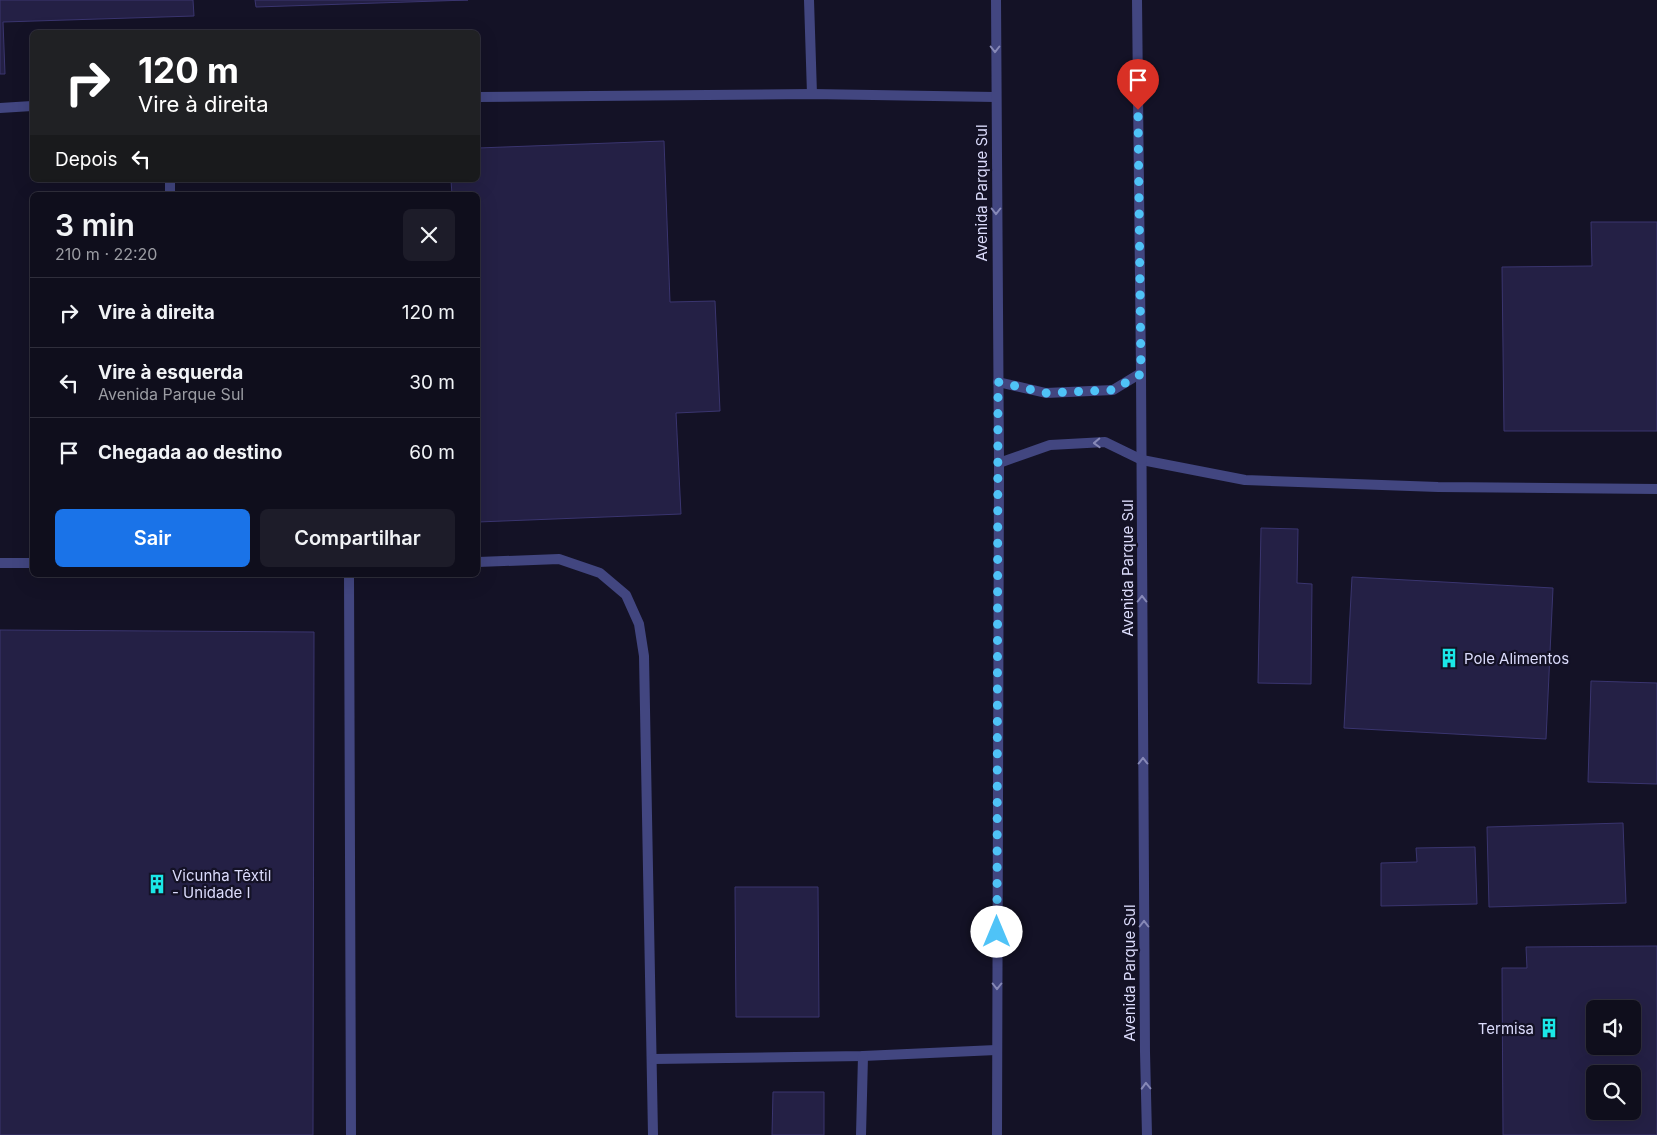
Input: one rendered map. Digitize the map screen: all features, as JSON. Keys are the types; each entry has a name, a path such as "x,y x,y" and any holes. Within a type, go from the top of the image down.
{"street":[{"path":"810,0 812,94"},
{"name":"Avenida Parque Sul","path":"996,0 995,97 999,463 997,1135"},
{"name":"Avenida Parque Sul","path":"1138,0 1147,1135"},
{"path":"480,97 812,94 995,97"},
{"path":"0,108 30,106"},
{"path":"998,382 1046,393 1113,390 1141,374"},
{"path":"999,463 1050,445 1105,442 1142,460 1245,480 1438,487 1657,490"},
{"path":"480,562 559,559 600,573 626,594 639,624 644,656 653,1135"},
{"path":"0,563 30,564"},
{"path":"349,577 351,1135"},
{"path":"653,1059 863,1056 996,1050"},
{"path":"861,1135 863,1056"}],"building":[{"path":"0,0 193,0 194,16 3,22 5,74 0,74"},
{"path":"255,0 468,0 256,7"},
{"path":"664,141 670,302 715,301 720,411 676,413 681,514 480,522 480,192 452,192 451,182 480,182 480,148"},
{"path":"1591,222 1657,222 1657,431 1504,431 1502,267 1592,266"},
{"path":"1261,528 1298,529 1297,583 1312,584 1311,684 1258,683"},
{"name":"Pole Alimentos","path":"1352,577 1553,588 1546,739 1344,728"},
{"name":"Vicunha Têxtil - Unidade I","path":"0,630 314,632 313,1135 0,1135"},
{"name":"Pole Alimentos","path":"1591,681 1657,683 1657,784 1588,782"},
{"path":"1623,823 1626,903 1489,907 1487,827"},
{"path":"1475,847 1477,904 1381,906 1381,863 1417,862 1416,848"},
{"path":"735,887 818,887 819,1017 736,1017"},
{"name":"Termisa","path":"1657,946 1657,1135 1503,1135 1502,968 1527,968 1526,947"},
{"path":"773,1092 824,1092 824,1135 772,1135"}],"place":[{"name":"Pole Alimentos","path":"1449,658"},
{"name":"Vicunha Têxtil - Unidade I","path":"157,884"},
{"name":"Termisa","path":"1549,1028"}],"route":[{"path":"997,932 998,382 1046,393 1113,390 1141,374 1138,110"}]}
